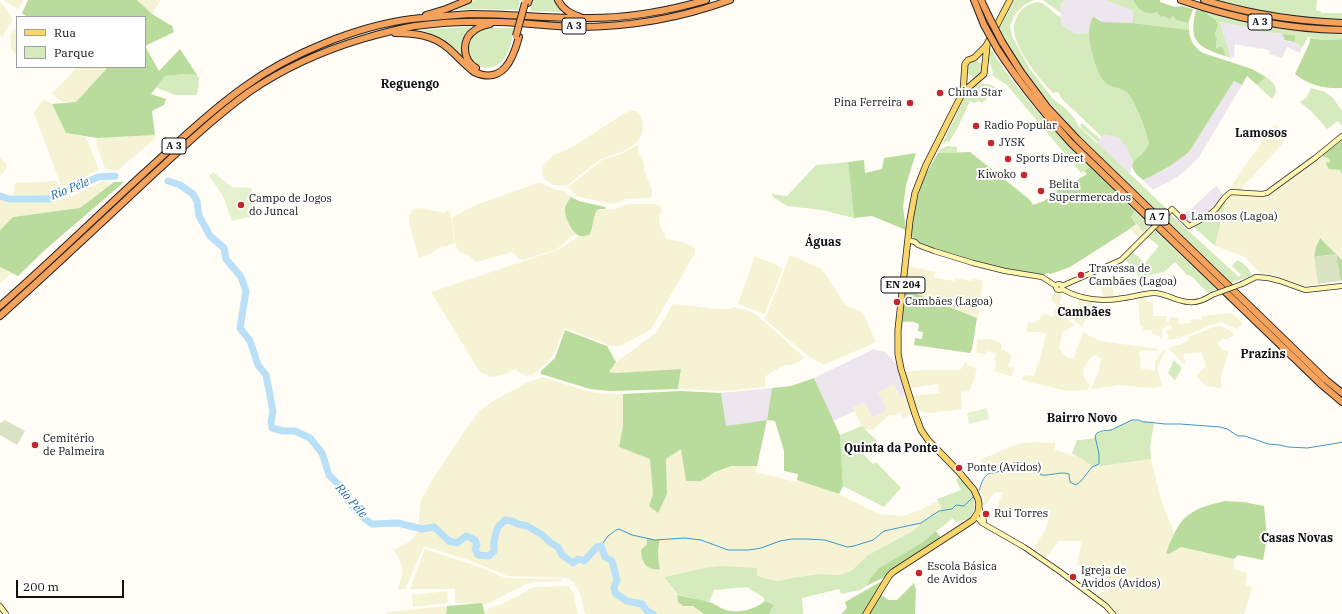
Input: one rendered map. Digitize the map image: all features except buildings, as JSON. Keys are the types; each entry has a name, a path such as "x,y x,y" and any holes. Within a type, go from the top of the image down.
{"highway":[{"path":"411,19 446,9 468,0"},
{"path":"558,0 567,11 583,18"},
{"name":"A 3","path":"0,306 203,119 245,86 272,69 305,52 374,27 411,19 474,14 583,18 632,15 681,7 706,0"},
{"name":"A 3","path":"0,316 208,125 249,92 276,75 308,58 336,47 414,26 450,22 499,22 577,27 618,25 682,14 730,0"},
{"name":"A 7","path":"974,0 984,25 998,50 1015,76 1042,111 1072,143 1324,383 1342,393"},
{"name":"A 7","path":"982,0 1002,42 1021,72 1047,107 1077,139 1342,402"},
{"name":"A 3","path":"1181,0 1219,12 1256,21 1294,27 1342,30"},
{"name":"A 3","path":"1204,0 1240,10 1271,16 1309,21 1342,22"},
{"path":"387,33 405,33 429,37 446,47 474,72 488,75 499,73 509,65 515,53 527,1"},
{"path":"499,22 476,29 467,38 465,53 467,60 472,66 485,72 502,66 511,54 518,37"}],"main road":[{"path":"974,58 987,44 1010,0"},
{"path":"963,92 984,74 987,44"},
{"path":"963,92 964,70 965,64 968,60 974,58 980,59 985,65"},
{"path":"965,74 970,78 978,79"},
{"name":"EN 204","path":"963,92 919,182 912,204 898,336 898,354 901,369 921,430 928,440 974,490 978,499 979,507"},
{"path":"866,614 889,576 893,572 967,524 976,516 979,507"}],"street":[{"path":"1062,288 1121,260 1170,211 1189,226 1207,217 1224,197 1231,192 1262,194 1271,190 1325,151 1342,136"},
{"path":"908,240 934,251 1005,271 1042,277 1056,286 1060,284 1062,288 1078,297 1098,300 1114,300 1153,293 1162,294 1189,302 1198,301 1256,277 1280,281 1305,290 1342,286"},
{"path":"907,247 918,245"},
{"path":"979,507 983,522"},
{"path":"976,516 989,526 1060,571 1106,606 1114,614"},
{"path":"967,524 983,522"},
{"path":"0,606 6,614"}],"shaded area":[{"path":"5,0 23,0 19,9 5,2"},
{"path":"137,0 161,0 152,14"},
{"path":"1065,0 1106,0 1133,11 1133,23 1102,22 1096,17 1092,18 1089,33 1075,34 1062,25 1060,5"},
{"path":"0,1 13,20 2,37 0,35"},
{"path":"1220,22 1253,28 1253,31 1283,34 1283,39 1285,41 1295,42 1302,48 1300,53 1287,47 1282,58 1269,54 1270,51 1260,48 1235,44 1234,57 1231,58"},
{"path":"16,27 16,55 11,48 10,35"},
{"path":"76,68 107,68 76,102 62,102 52,94"},
{"path":"1234,81 1242,85 1199,157 1177,177 1153,190 1143,180 1170,166 1189,152"},
{"path":"44,99 52,104 66,133 86,137 99,170 62,188 34,113"},
{"path":"636,111 640,114 643,128 641,136 631,147 622,152 601,159 566,186 553,185 544,179 542,174 543,166 553,155 571,148 625,113"},
{"path":"1275,124 1287,136 1283,143 1240,190 1230,189 1262,142 1260,140"},
{"path":"1111,134 1124,143 1129,152 1133,163 1130,174 1097,144 1103,135"},
{"path":"155,135 156,138 117,171 105,168 96,144 97,138"},
{"path":"637,145 639,154 643,159 645,173 652,189 652,196 649,198 625,199 610,204 577,196 568,187 602,160 621,154"},
{"path":"1322,155 1330,161 1329,169 1340,170 1342,174 1342,260 1319,238 1314,257 1318,284 1304,286 1272,275 1260,273 1245,257 1215,246 1225,204 1229,197 1234,194 1260,196 1268,194"},
{"path":"0,158 6,163 7,167 0,177"},
{"path":"56,180 60,188 59,193 45,196 14,195 15,183"},
{"path":"103,181 111,184 80,208 13,217 0,230 0,200 55,201 68,198"},
{"path":"538,183 556,190 565,191 571,197 566,203 574,233 576,234 557,249 523,260 519,259 513,252 476,262 470,256 459,252 456,246 452,218 473,206"},
{"path":"1216,186 1224,195 1213,209 1205,216 1189,222 1181,215 1191,209"},
{"path":"628,204 655,204 661,207 662,212 659,217 659,222 666,239 683,242 695,248 695,253 651,329 621,346 611,346 565,328 553,355 532,375 526,376 515,369 503,375 491,377 480,372 431,292 560,249 579,236 584,236 593,227 592,218 597,210 615,209"},
{"path":"420,208 445,213 447,210 450,212 455,243 437,249 430,254 419,258 410,227 409,217 413,209"},
{"path":"1136,224 1144,233 1139,238 1130,229"},
{"path":"790,255 822,269 845,305 863,313 876,342 824,365 808,356 765,319"},
{"path":"755,256 783,268 765,314 738,304"},
{"path":"907,266 935,272 934,278 955,281 955,278 972,281 973,278 983,281 978,318 905,289"},
{"path":"0,267 11,273 0,284"},
{"path":"1112,284 1114,297 1103,299 1101,287"},
{"path":"1056,292 1063,294 1060,301 1061,305 1067,307 1071,305 1073,308 1079,306 1078,299 1093,302 1082,327 1053,302 1051,299 1052,295"},
{"path":"1145,296 1147,302 1153,302 1153,316 1166,316 1166,322 1169,322 1169,317 1179,318 1179,324 1190,323 1191,319 1202,320 1202,316 1231,313 1241,321 1242,324 1237,329 1222,322 1217,323 1179,338 1167,340 1169,338 1166,330 1172,328 1171,325 1168,325 1162,329 1162,338 1152,334 1152,330 1143,330 1143,327 1140,326 1138,298"},
{"path":"673,304 718,309 730,309 736,307 751,312 758,316 805,358 793,365 785,365 768,374 765,378 765,387 724,391 678,389 681,369 616,373 609,372 616,362 656,333"},
{"path":"1055,309 1074,325 1062,333 1059,349 1068,358 1074,358 1083,332 1100,341 1159,349 1157,351 1140,350 1140,368 1153,371 1155,369 1155,362 1163,350 1165,352 1157,368 1162,386 1155,388 1120,385 1091,389 1099,370 1101,358 1094,355 1084,367 1083,373 1087,383 1090,384 1088,390 1067,391 1022,380 1025,375 1034,376 1039,364 1046,334 1040,332 1027,332 1028,322 1036,323 1036,321 1040,319 1041,315 1047,314 1053,317"},
{"path":"1216,326 1221,326 1231,331 1234,335 1227,339 1222,339 1217,343 1223,351 1229,350 1221,377 1221,387 1219,388 1206,386 1196,376 1206,366 1201,352 1183,354 1186,366 1168,348 1179,345 1189,340 1188,337"},
{"path":"977,339 992,339 1001,343 1001,349 1012,355 1008,367 1014,368 1012,377 995,371 996,361 994,360 996,353 986,351 986,353 983,354 976,353"},
{"path":"874,349 885,352 896,363 906,395 900,397 894,385 887,411 872,418 864,403 853,408 855,411 833,421 814,378"},
{"path":"966,362 968,365 977,369 970,391 961,392 962,409 928,413 916,410 911,396 939,393 938,384 909,388 904,372 926,370 960,370"},
{"path":"542,377 590,392 623,394 623,426 619,447 650,458 653,494 649,506 657,512 667,494 666,459 682,448 686,480 701,481 715,472 731,466 757,466 756,472 796,482 797,480 839,494 879,514 903,516 938,501 942,510 921,523 911,532 868,555 851,571 839,575 820,574 778,581 761,577 757,574 704,568 664,577 677,595 678,602 683,606 693,606 704,614 585,614 580,592 573,582 567,578 507,576 469,560 424,546 405,589 398,589 403,572 399,559 394,550 409,542 414,538 417,532 422,529 418,526 421,500 433,479 480,410 493,401 528,382","holes":["660,540 658,547 658,562 660,569 641,550 647,544"]},
{"path":"894,384 900,397 906,395 912,414 903,418 900,411 895,416 889,415 873,430 863,429 853,408 865,403 872,418 887,411 878,392"},
{"path":"772,388 767,420 726,426 721,393"},
{"path":"1034,442 1055,443 1055,450 1074,457 1075,455 1093,465 1092,466 1151,459 1161,500 1174,533 1169,554 1181,547 1234,559 1234,569 1247,573 1245,585 1252,588 1244,614 1113,614 1093,597 1111,588 1100,583 1102,578 1077,564 1082,541 1058,541 1047,557 1043,556 1034,547 1045,531 1051,509 1016,508 1001,514 998,504 1003,492 994,493 986,505 983,504 984,497 979,490 982,481 985,477 994,473 980,460 1017,444"},
{"path":"425,549 488,570 505,578 561,579 561,581 533,582 487,604 455,603 455,589 410,589"},
{"path":"568,586 573,592 578,614 487,614 485,610 504,603 534,587"},
{"path":"447,591 448,603 413,607 412,595"},
{"path":"447,606 446,614 387,614 388,612"}],"green space":[{"path":"28,0 137,0 152,14 172,26 174,32 146,46 146,16 26,16 22,13"},
{"path":"475,0 520,0 518,10 449,10"},
{"path":"533,0 555,0 561,12 530,11"},
{"path":"1015,0 1034,0 1024,5 1015,14 1010,26 1012,36 1029,68 1054,100 1064,107 1075,119 1079,127 1166,208 1160,215 1072,128 1032,81 1015,56 999,29"},
{"path":"1043,0 1065,0 1060,5 1061,13"},
{"path":"1106,0 1133,0 1137,7 1142,10 1155,13 1157,12 1166,18 1173,16 1176,20 1187,23 1189,21 1189,30 1133,23 1133,11"},
{"path":"1133,0 1160,0 1160,2 1175,7 1182,6 1193,9 1187,23 1176,20 1173,16 1169,19 1163,16 1161,17 1157,12 1147,13 1137,7"},
{"path":"1217,0 1317,0 1316,10 1322,13 1342,13 1342,19 1279,13"},
{"path":"1037,2 1044,4 1055,14 1061,17 1062,25 1075,34 1089,33 1092,53 1100,75 1108,84 1125,91 1135,104 1149,144 1133,163 1129,152 1119,139 1115,136 1109,135 1103,135 1102,137 1062,99 1058,92 1053,93 1035,72 1024,56 1016,39 1014,24 1022,9"},
{"path":"1196,10 1203,11 1216,20 1218,25 1215,34 1217,38 1216,47 1218,49 1221,47 1223,49 1225,56 1201,46 1197,41 1194,36 1193,29"},
{"path":"1203,11 1258,25 1282,29 1342,33 1342,39 1322,40 1308,37 1302,48 1295,42 1295,35 1253,31 1253,28 1220,22 1231,58 1225,56 1225,54 1216,47 1217,38 1215,34 1218,25 1216,20"},
{"path":"1094,17 1102,22 1133,23 1189,30 1193,43 1203,53 1252,69 1266,77 1257,85 1247,76 1242,85 1234,81 1189,152 1170,166 1143,180 1136,174 1132,165 1149,144 1148,139 1138,111 1129,95 1122,89 1107,84 1103,81 1100,75 1090,45 1089,33 1092,18"},
{"path":"474,26 463,38 462,42 462,51 465,62 440,40 422,30"},
{"path":"485,28 514,28 510,45 503,60 494,66 486,68 478,65 468,52 469,44 474,35"},
{"path":"1283,34 1295,35 1295,42 1284,40"},
{"path":"1310,38 1322,40 1342,39 1342,88 1317,86 1295,74 1310,42"},
{"path":"146,48 159,71 180,49 197,75 184,74 165,76 151,94 166,99 164,105 152,111 155,135 97,138 66,133 52,104 76,102 107,68 146,68"},
{"path":"990,48 1000,64 1024,95 1090,167 1081,173 1006,84 992,75 993,73 988,56"},
{"path":"972,61 978,61 983,66 981,75 978,77 972,77 967,72 967,66"},
{"path":"184,74 197,75 199,78 197,95 175,95 155,87 165,76"},
{"path":"1266,77 1274,84 1276,90 1276,93 1272,99 1257,85"},
{"path":"982,83 992,85 997,89 982,103 979,101 974,103 970,101 949,142 947,141 942,145 967,92 974,86"},
{"path":"1311,88 1325,92 1333,98 1342,111 1342,126 1338,121 1327,129 1312,112 1300,102 1307,97"},
{"path":"1081,124 1083,124 1100,139 1098,142 1082,129"},
{"path":"1342,138 1342,174 1340,170 1329,169 1326,162 1329,163 1330,161 1328,158 1322,156"},
{"path":"947,146 957,147 957,152 938,153 939,150"},
{"path":"970,152 1029,199 1033,205 1044,201 1071,180 1074,182 1087,174 1084,171 1090,167 1135,211 1131,217 1136,224 1070,267 1044,275 1002,269 916,242 911,232 914,213 922,181 938,153"},
{"path":"916,153 906,185 903,207 906,230 872,216 854,218 848,162 864,160 865,173 882,169 884,158"},
{"path":"848,162 854,218 822,210 787,206 773,197 772,194 787,196 816,165"},
{"name":"Campo de Jogos do Juncal","path":"213,172 232,187 251,188 259,215 232,221 223,196 209,176"},
{"path":"114,182 124,182 46,249 18,276 0,267 0,230 13,217 80,208"},
{"path":"1234,194 1226,200 1215,246 1194,227 1210,217 1213,220 1216,217 1214,213 1230,195"},
{"path":"571,197 579,201 605,207 606,209 597,210 590,234 583,236 578,235 570,226 566,218 565,211 566,205"},
{"path":"1135,211 1150,226 1143,232 1131,217"},
{"path":"1170,214 1239,277 1241,275 1232,266 1237,260 1246,266 1251,275 1230,283 1164,219"},
{"path":"1153,229 1216,289 1208,293 1191,276 1187,275 1175,262 1164,272 1140,277 1125,259 1133,252 1145,263 1159,246 1147,236"},
{"path":"1320,238 1336,254 1314,257"},
{"path":"1336,254 1342,260 1342,280 1340,281"},
{"path":"1336,254 1340,281 1318,284 1314,257"},
{"path":"905,289 977,318 970,353 914,345 915,338 922,339 923,332 918,331 919,324 915,322 902,322"},
{"path":"565,330 607,346 616,362 609,372 616,373 681,369 678,389 609,391 590,389 541,374 541,371 555,358"},
{"path":"1174,360 1182,368 1175,380 1168,373"},
{"path":"814,378 840,435 843,486 839,494 797,480 798,474 784,471 784,451 775,421 767,420 772,388 791,386"},
{"path":"680,391 721,393 726,426 767,420 757,466 731,466 715,472 701,481 686,481 681,449 666,459 667,494 658,513 649,506 653,494 650,459 619,447 623,426 623,394"},
{"path":"987,408 989,419 969,424 967,413"},
{"path":"5,420 25,431 17,445 0,435 0,423"},
{"path":"1132,420 1154,423 1150,447 1151,459 1100,466 1099,463 1097,466 1093,466 1072,453 1077,440 1095,438 1098,433 1108,431"},
{"path":"862,426 876,440 863,454 873,464 876,462 901,488 884,507 843,486 840,435"},
{"path":"959,477 971,491 973,496 974,506 970,519 955,522 953,518 923,542 879,568 871,577 866,586 860,590 841,594 839,589 802,598 803,614 769,614 774,605 765,601 763,597 747,587 714,590 709,602 678,595 664,577 704,568 723,566 757,568 757,574 760,577 778,581 820,574 839,575 851,571 868,555 911,532 921,523 942,510 937,499 961,490 956,480"},
{"path":"1225,501 1243,502 1264,506 1267,538 1263,560 1238,555 1234,559 1181,547 1169,554 1166,553 1176,531 1186,517 1201,508"},
{"path":"936,531 941,538 900,564 885,577 866,586 871,577 879,568 923,542"},
{"path":"647,538 660,540 658,554 660,569 652,569 648,567 642,558 641,550 647,544"},
{"path":"882,581 883,582 863,614 841,614 847,608 845,602"},
{"path":"914,583 916,589 915,614 866,614 878,593 889,600 897,600"},
{"path":"677,595 709,602 731,611 747,610 765,601 774,605 769,614 704,614 693,606 683,606 678,602"},
{"path":"482,603 485,614 446,614 447,606"}],"waterway":[{"name":"Rio Péle","path":"0,196 9,199 50,199 98,177 115,176"},
{"name":"Rio Péle","path":"168,181 180,185 193,194 197,201 199,216 210,236 224,248 226,259 241,277 246,291 240,328 250,341 258,365 266,375 273,411 271,422 272,428 283,431 295,431 310,438 322,453 329,475 337,483 345,497 361,516 372,524 398,523 422,529 434,527 449,541 457,543 466,536 475,540 477,545 475,549 478,555 489,556 494,551 494,540 498,527 505,520 527,526 541,534 558,547 562,555 573,563 578,559 584,561 597,547 601,546 605,557 612,561 617,580 614,588 615,593 627,601 642,604 646,610 653,614"},
{"path":"979,490 983,480 988,474 995,473 1011,464 1020,462 1032,466 1041,475 1062,473 1069,474 1070,482 1076,485 1092,467 1099,464 1099,454 1095,436 1097,433 1111,430 1132,420 1165,424 1220,427 1227,429 1238,436 1245,436 1268,444 1288,447 1307,448 1342,442"},
{"path":"601,546 608,536 619,529 632,535 655,540 685,538 701,540 728,550 749,550 761,548 780,541 792,539 825,540 847,547 873,540 884,531 921,523 939,511 952,509 956,505 964,506 973,497"}],"place":[{"name":"China Star","path":"940,93"},
{"name":"Pina Ferreira","path":"910,103"},
{"name":"Radio Popular","path":"976,126"},
{"name":"JYSK","path":"991,143"},
{"name":"Sports Direct","path":"1008,159"},
{"name":"Kiwoko","path":"1024,175"},
{"name":"Belita Supermercados","path":"1041,191"},
{"name":"Campo de Jogos do Juncal","path":"241,205"},
{"name":"Lamosos (Lagoa)","path":"1183,217"},
{"name":"Travessa de Cambães (Lagoa)","path":"1081,275"},
{"name":"Cambães (Lagoa)","path":"897,302"},
{"name":"Cemitério de Palmeira","path":"35,445"},
{"name":"Ponte (Avidos)","path":"959,468"},
{"name":"Rui Torres","path":"986,514"},
{"name":"Escola Básica de Avidos","path":"919,573"},
{"name":"Igreja de Avidos (Avidos)","path":"1073,577"}],"district":[{"name":"Reguengo","path":"410,85"},
{"name":"Lamosos","path":"1261,134"},
{"name":"Águas","path":"823,243"},
{"name":"Cambães","path":"1084,313"},
{"name":"Prazins","path":"1263,355"},
{"name":"Bairro Novo","path":"1082,419"},
{"name":"Quinta da Ponte","path":"891,449"},
{"name":"Casas Novas","path":"1297,539"}]}
